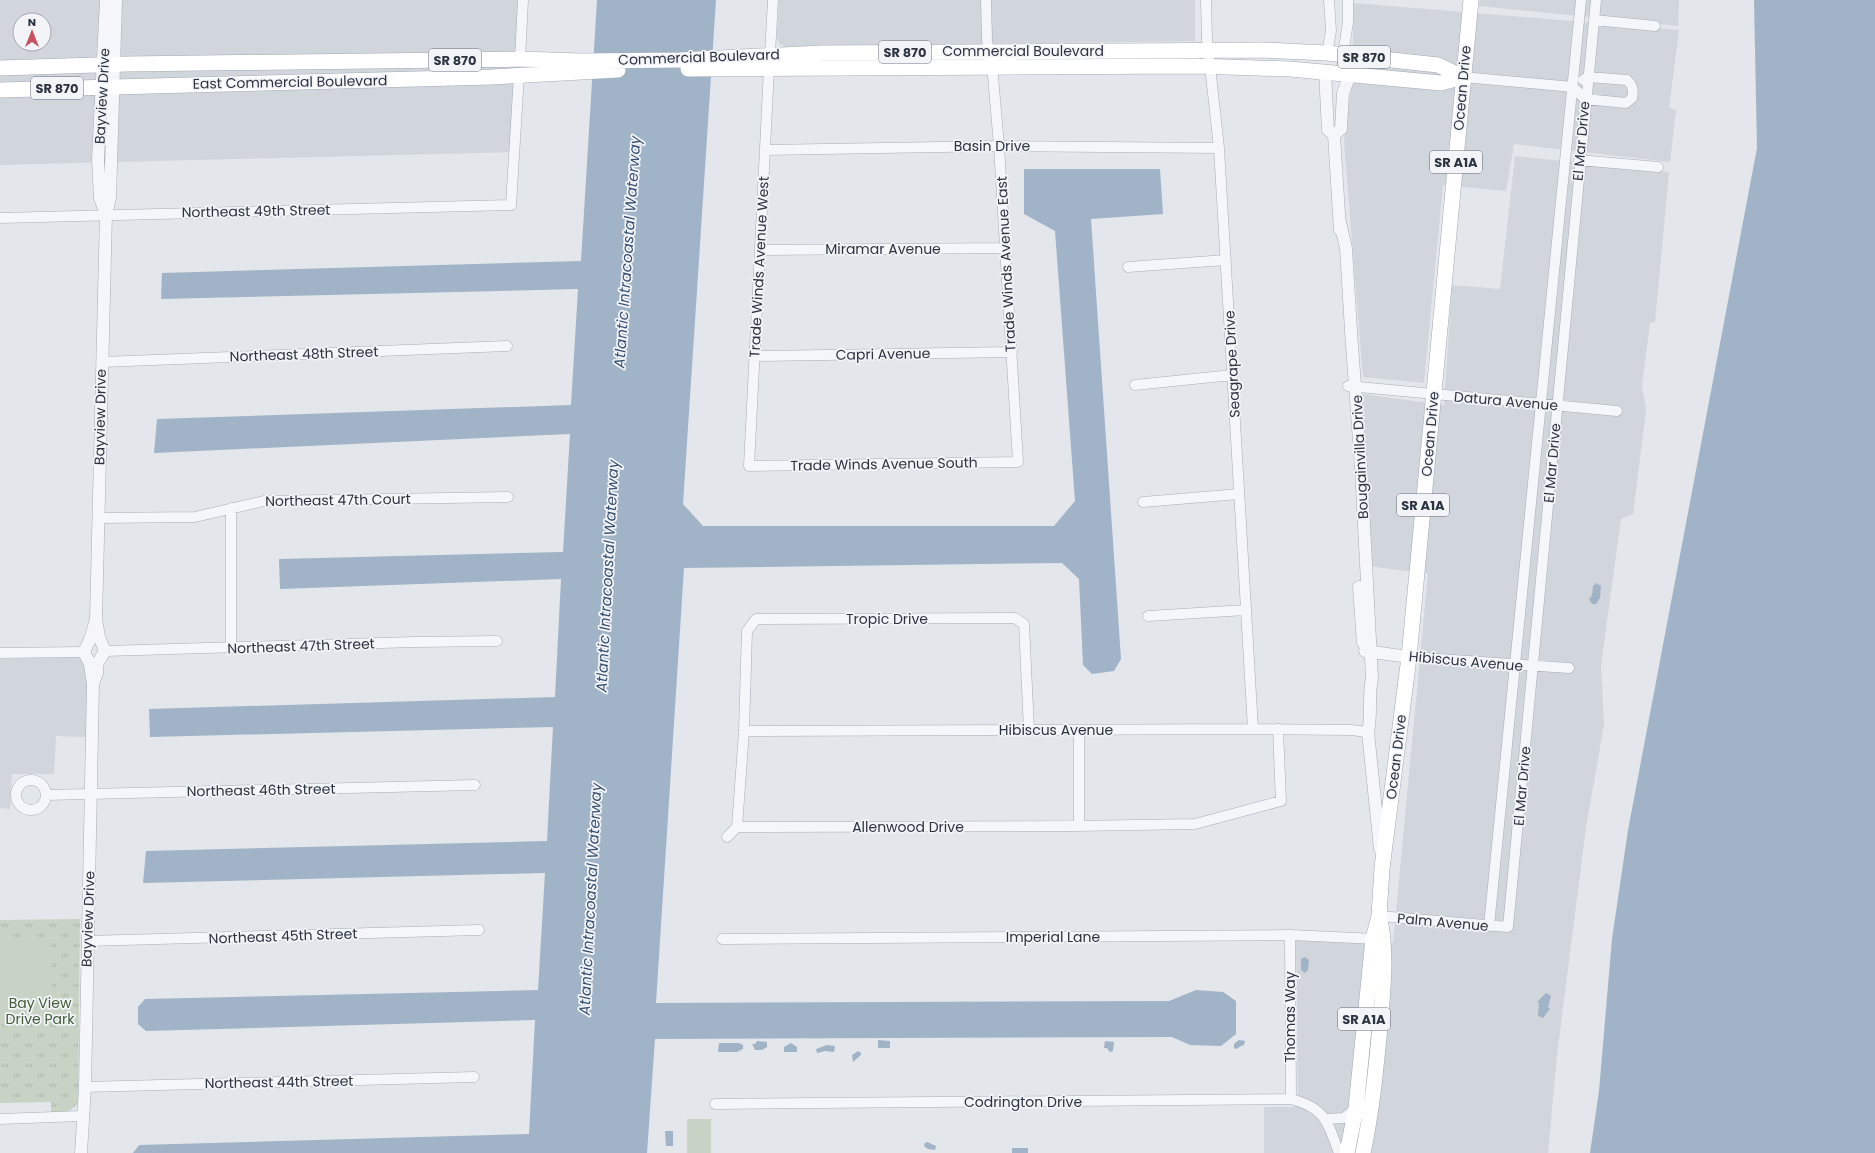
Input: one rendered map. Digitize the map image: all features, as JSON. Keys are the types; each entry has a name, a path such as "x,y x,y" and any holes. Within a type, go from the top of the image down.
{"main road":[{"name":"Ocean Drive","path":"1382,868 1409,657 1471,0"},
{"name":"Commercial Boulevard","path":"580,66 722,64 774,61 787,54 989,51 1262,50 1327,53 1438,65 1463,77"},
{"path":"1325,72 1336,66 1344,55"},
{"name":"East Commercial Boulevard","path":"0,68 520,59 580,66"},
{"path":"492,77 509,70 516,65 520,59"},
{"name":"Commercial Boulevard","path":"769,61 991,67 1260,67 1441,83 1463,77"},
{"path":"290,81 305,74 310,69 313,62"},
{"path":"315,80 318,74 333,62"},
{"name":"East Commercial Boulevard","path":"0,90 315,80 492,77 519,75 580,66"},
{"name":"SR A1A","path":"1347,1153 1356,1108 1378,939 1382,868"},
{"name":"SR A1A","path":"1363,1153 1374,1092 1382,994 1378,939"}],"street":[{"name":"Bayview Drive","path":"106,0 109,65"},
{"name":"Bayview Drive","path":"93,684 97,673 97,664 102,651 96,619 98,518 106,214 110,198 108,87 116,0"},
{"path":"520,59 523,0"},
{"name":"Trade Winds Avenue West","path":"749,466 773,0"},
{"name":"Trade Winds Avenue East","path":"986,0 987,40 999,146 1018,462"},
{"name":"Seagrape Drive","path":"1206,0 1208,50 1219,148 1253,729"},
{"path":"1327,53 1330,24 1328,0"},
{"path":"1344,55 1348,22 1348,0"},
{"name":"El Mar Drive","path":"1489,926 1581,0"},
{"name":"El Mar Drive","path":"1508,927 1558,406 1585,99 1596,0"},
{"path":"1594,20 1655,26"},
{"path":"1330,24 1348,22"},
{"path":"1325,72 1328,130 1334,135"},
{"name":"Northeast 49th Street","path":"0,218 511,204 519,75"},
{"name":"Bougainvilla Drive","path":"1350,75 1343,93 1341,129 1334,135 1340,222 1342,295 1352,386 1370,627 1367,651"},
{"name":"Commercial Boulevard","path":"1463,77 1573,87"},
{"path":"1588,77 1626,80 1631,84 1633,93 1632,98 1626,103 1585,99 1573,87 1588,77"},
{"name":"Basin Drive","path":"765,150 999,146 1219,148"},
{"path":"1580,160 1658,167"},
{"name":"Miramar Avenue","path":"760,250 1005,248"},
{"path":"1128,267 1226,260"},
{"name":"Northeast 48th Street","path":"102,362 507,346"},
{"name":"Capri Avenue","path":"754,356 1012,352"},
{"path":"1134,385 1232,375"},
{"name":"Bougainvilla Drive","path":"1352,386 1367,651 1372,678 1369,692 1370,722 1368,732 1382,868"},
{"name":"Datura Avenue","path":"1352,386 1616,411"},
{"name":"Trade Winds Avenue South","path":"749,466 1018,462"},
{"path":"1143,502 1239,494"},
{"name":"Northeast 47th Court","path":"98,518 195,517 264,501 508,497"},
{"path":"231,508 231,648"},
{"path":"1148,616 1246,610"},
{"name":"Tropic Drive","path":"744,731 747,631 756,619 1007,618 1015,618 1024,624 1030,730"},
{"name":"Bayview Drive","path":"81,1153 82,1116 85,1087 93,684 87,651 96,619"},
{"path":"1370,627 1384,648 1392,654"},
{"path":"0,654 87,651 95,641 102,651 94,661 87,651"},
{"name":"Northeast 47th Street","path":"102,651 415,642 496,642"},
{"name":"Hibiscus Avenue","path":"1367,651 1409,657 1569,668"},
{"name":"Hibiscus Avenue","path":"744,731 1278,729 1351,730 1368,732"},
{"name":"Allenwood Drive","path":"737,827 1079,826 1195,824 1281,801 1278,729"},
{"path":"1079,730 1079,826"},
{"path":"727,837 737,827 744,731"},
{"name":"Northeast 46th Street","path":"46,795 475,785"},
{"name":"Palm Avenue","path":"1379,916 1508,927"},
{"name":"Northeast 45th Street","path":"87,941 479,930"},
{"name":"Imperial Lane","path":"722,939 1290,935 1378,939"},
{"name":"Thomas Way","path":"1290,935 1291,1099"},
{"name":"Northeast 44th Street","path":"85,1087 474,1077"},
{"name":"Codrington Drive","path":"715,1104 1291,1099 1305,1103 1326,1119 1333,1133 1339,1153"},
{"path":"1326,1119 1344,1118 1356,1108"},
{"path":"0,1119 82,1116"}],"shaded area":[{"path":"0,0 523,0 515,152 0,165"},
{"path":"779,0 1195,0 1195,41 785,47 780,44 777,38"},
{"path":"1480,0 1679,0 1678,26 1479,6"},
{"path":"1354,3 1679,30 1669,108 1676,110 1670,162 1514,144 1506,191 1443,185 1424,383 1363,377 1344,142 1352,84"},
{"path":"1515,156 1669,172 1655,322 1650,323 1642,385 1646,410 1633,514 1621,519 1601,665 1604,725 1586,827 1557,1055 1548,1153 1264,1153 1264,1107 1293,1107 1298,1093 1296,941 1393,943 1428,574 1369,566 1362,394 1444,405 1452,285 1500,289"},
{"path":"78,657 89,668 87,737 56,736 54,774 12,774 10,809 0,808 0,659"}],"green space":[{"name":"Bay View Drive Park","path":"80,919 78,1102 76,1106 70,1110 51,1113 51,1102 0,1103 0,920"},
{"path":"19,937 50,937 54,1023 11,1017 0,1010 0,939"},
{"path":"687,1119 711,1119 711,1153 687,1153"}],"water":[{"name":"Atlantic Intracoastal Waterway","path":"597,0 716,0 683,504 703,526 1054,526 1075,501 1055,231 1024,214 1024,169 1160,169 1163,214 1091,219 1121,659 1114,671 1092,674 1083,665 1079,579 1062,563 684,568 656,1003 1169,1001 1196,990 1223,992 1236,1001 1236,1034 1221,1046 1190,1045 1172,1037 655,1039 647,1153 133,1153 139,1145 529,1134 535,1020 146,1031 138,1024 138,1007 145,999 538,990 545,873 143,883 146,851 547,841 553,727 150,737 149,709 555,697 561,579 280,589 279,559 563,552 570,434 154,453 157,419 571,405 578,289 161,299 162,273 581,261"},
{"path":"1754,0 1875,0 1875,1153 1590,1153 1599,1091 1612,939 1628,830 1757,148"},
{"path":"1596,583 1601,586 1600,598 1596,604 1592,604 1589,599 1592,595 1593,586"},
{"path":"1305,957 1309,960 1308,970 1305,973 1301,970 1301,959"},
{"path":"1546,993 1551,996 1548,1007 1550,1009 1543,1018 1538,1016 1539,1003 1537,1002"},
{"path":"878,1040 890,1041 890,1048 878,1048"},
{"path":"1239,1040 1245,1041 1244,1045 1236,1049 1234,1048 1234,1044"},
{"path":"757,1041 767,1042 767,1047 762,1050 755,1050 752,1044 755,1044"},
{"path":"1105,1041 1114,1042 1113,1051 1110,1052 1107,1048 1104,1048"},
{"path":"719,1043 739,1043 743,1045 743,1049 737,1052 718,1052"},
{"path":"791,1043 797,1047 797,1052 784,1052 784,1047"},
{"path":"827,1045 835,1046 834,1052 825,1051 817,1053 816,1049"},
{"path":"858,1051 861,1055 853,1062 852,1055"},
{"path":"665,1131 673,1131 673,1146 666,1146"},
{"path":"927,1142 936,1146 935,1150 928,1149 924,1146"},
{"path":"1012,1148 1028,1148 1028,1153 1012,1153"}]}
